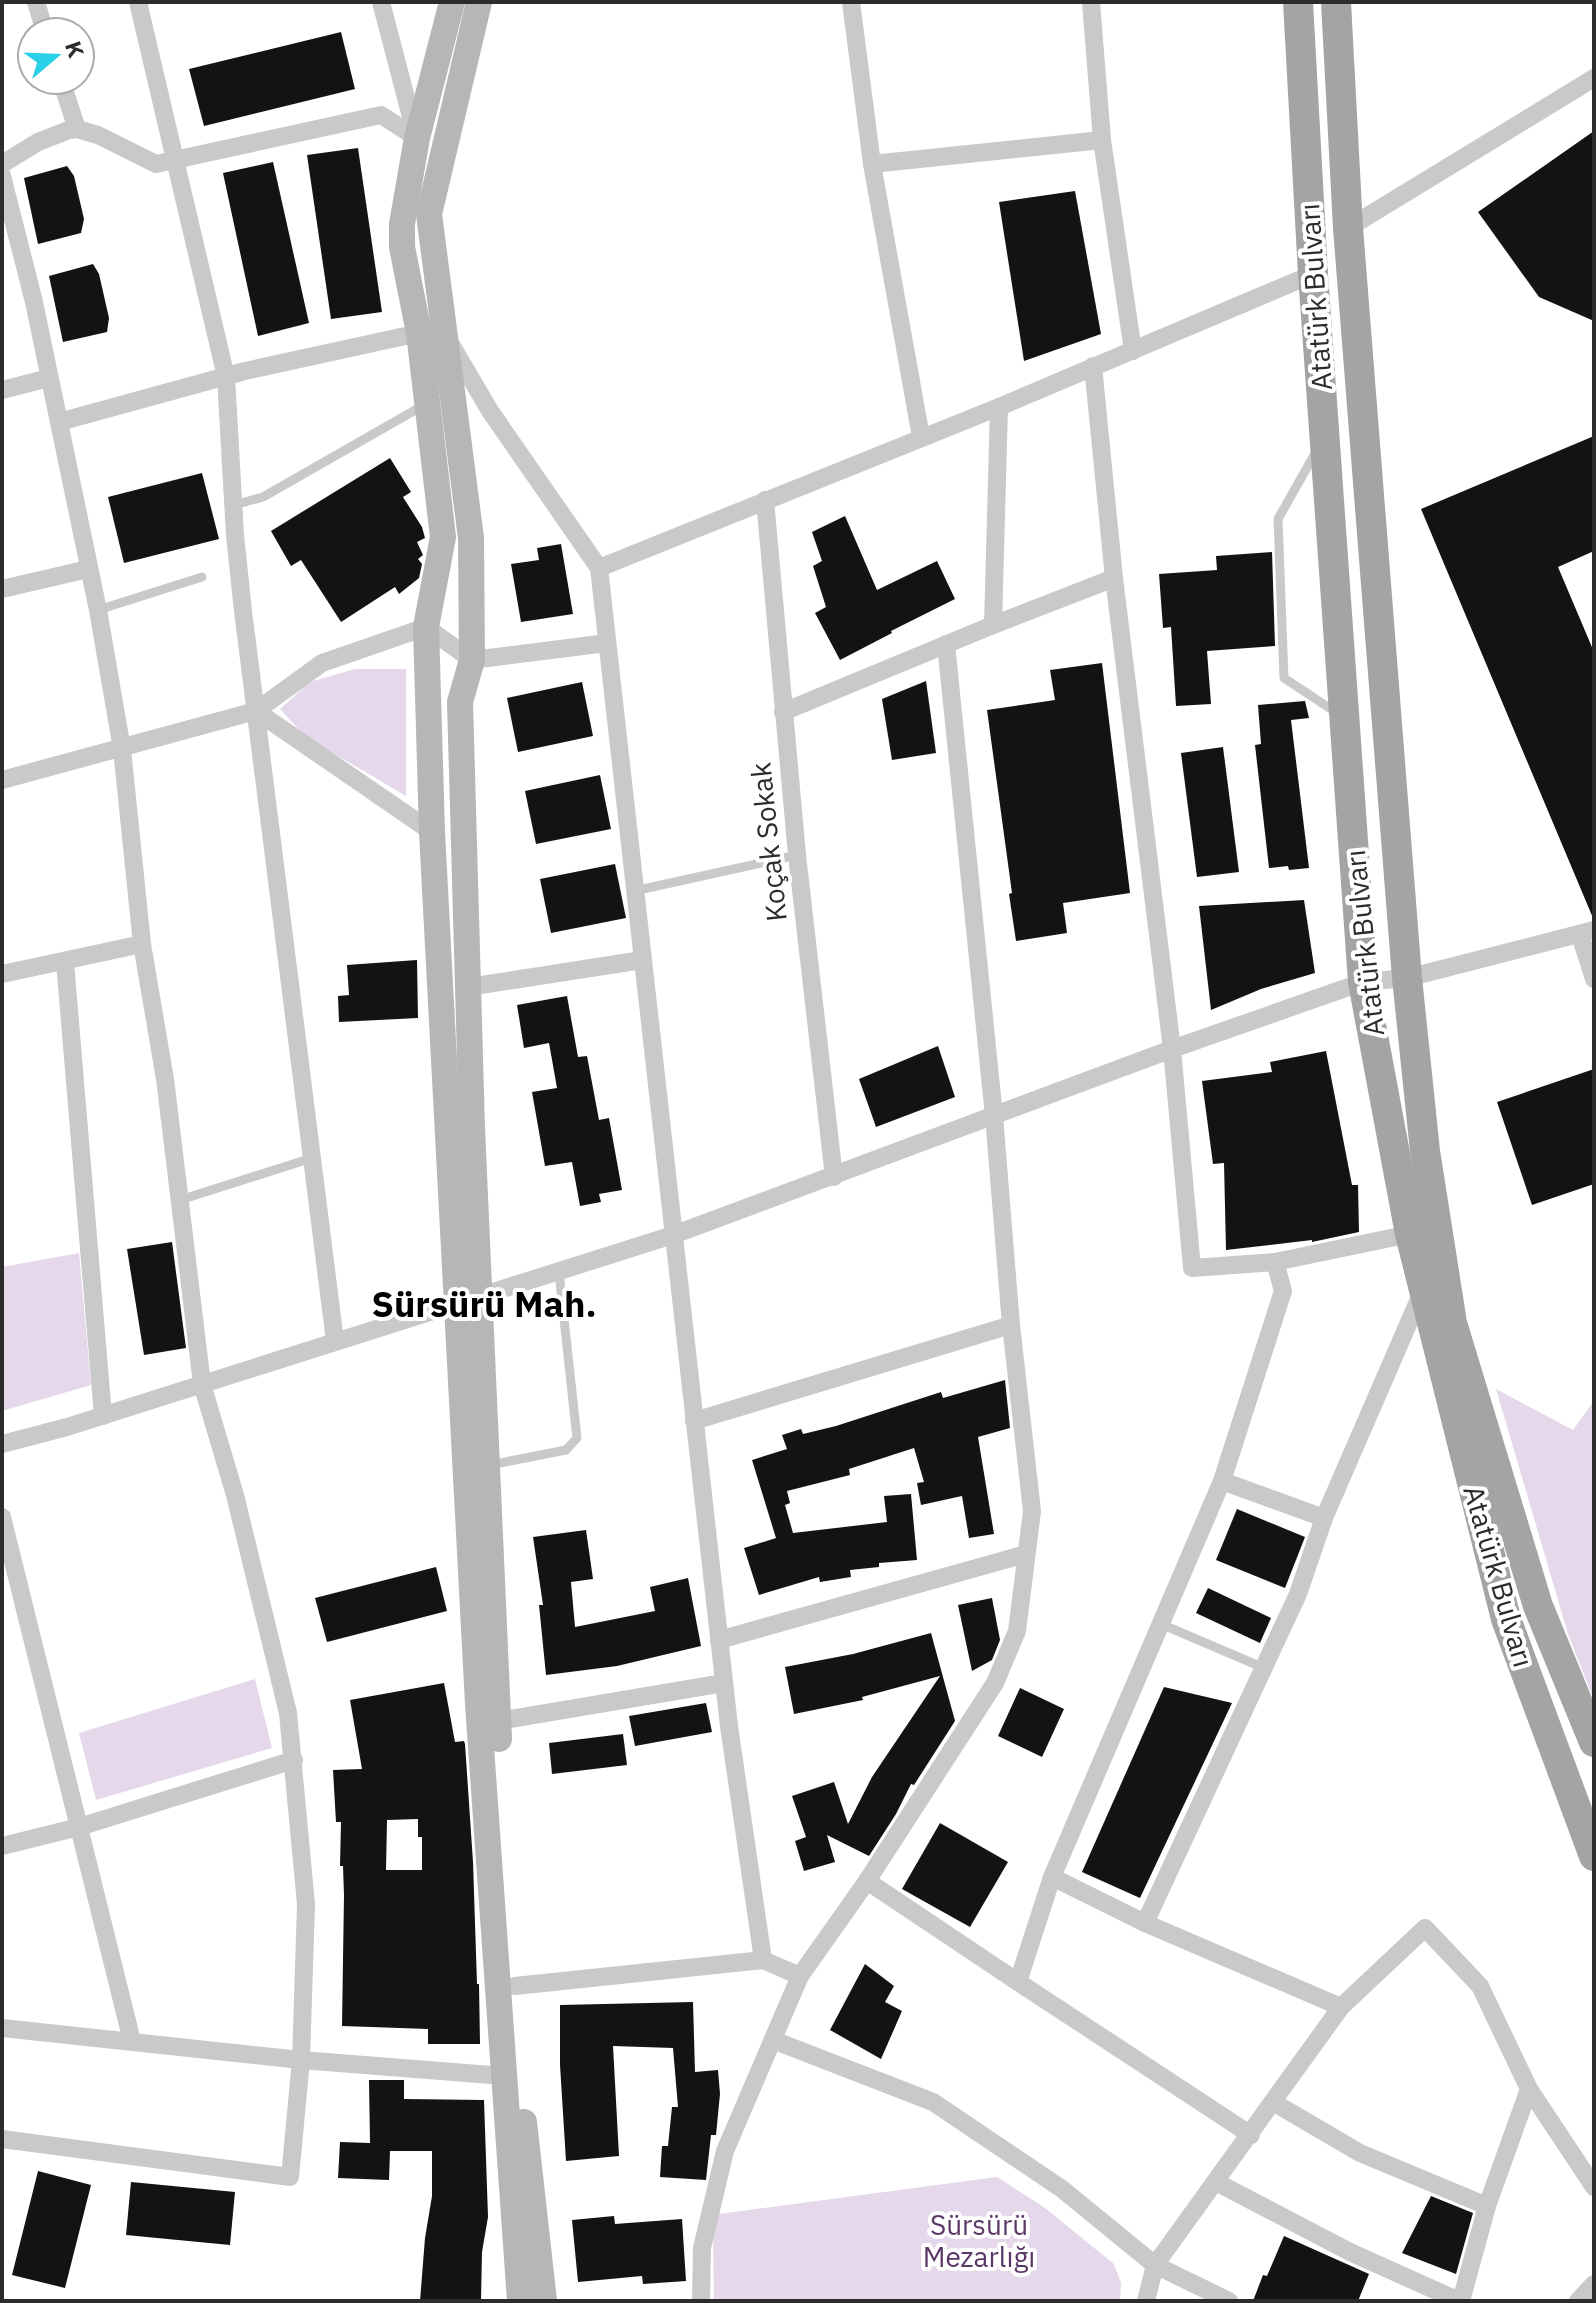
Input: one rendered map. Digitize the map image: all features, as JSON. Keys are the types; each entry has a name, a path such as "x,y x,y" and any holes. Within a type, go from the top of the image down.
{"main road":[{"path":"452,2 417,138 404,214 402,247 419,333 443,537 426,627 432,832 469,1300 487,1466 498,1721 521,2099 544,2301"},
{"path":"479,2 429,214 471,538 472,660 460,702 468,987 469,1300 478,1704 520,2301"},
{"name":"Atatürk Bulvarı","path":"1298,2 1313,274 1363,982 1410,1234 1506,1619 1594,1856"},
{"name":"Atatürk Bulvarı","path":"1336,2 1348,228 1407,978 1425,1151 1452,1323 1538,1606 1594,1742"}],"street":[{"path":"138,2 226,377 243,611 335,1341"},
{"path":"381,2 417,138"},
{"path":"851,2 872,164 921,437"},
{"path":"1091,2 1102,140 1133,351"},
{"path":"1348,228 1594,78"},
{"path":"66,96 77,129"},
{"path":"2,164 38,142 77,129 98,135 156,164 381,115 417,138"},
{"path":"872,164 1102,140"},
{"path":"2,176 34,302 98,610 122,749 142,944 165,1079 202,1384 235,1495 288,1713 306,1904 301,2060 290,2177 2,2139"},
{"path":"599,568 999,407 1313,274"},
{"path":"59,422 226,377 419,333"},
{"path":"447,336 490,411 599,568 724,1683 763,1960"},
{"path":"1093,366 1114,578 1172,1049 1192,1268 1275,1262 1410,1234"},
{"path":"2,390 49,378"},
{"path":"993,625 999,407"},
{"name":"Koçak Sokak","path":"765,500 797,855 834,1177"},
{"path":"2,589 88,569"},
{"path":"783,712 1114,578"},
{"path":"2,780 256,711 322,663 426,627 472,660 607,643"},
{"path":"701,2301 702,2248 725,2151 800,1976 867,1881 995,1683 1017,1631 1032,1511 1011,1325 994,1116 946,644"},
{"path":"256,711 432,832"},
{"path":"2,1444 103,1416 673,1235 1172,1049 1363,982 1407,978 1587,932 1594,979"},
{"path":"2,974 142,944"},
{"path":"468,987 642,960"},
{"path":"65,962 103,1416"},
{"path":"1018,1982 1052,1877 1222,1481 1283,1291 1275,1262"},
{"path":"1145,1923 1298,1594 1324,1518 1423,1290"},
{"path":"694,1421 1011,1325"},
{"path":"1222,1481 1324,1518"},
{"path":"2,1517 132,2041"},
{"path":"719,1640 1026,1554"},
{"path":"498,1721 724,1683"},
{"path":"2,1846 79,1827 294,1760"},
{"path":"1052,1877 1145,1923 1341,2007"},
{"path":"867,1881 1251,2135"},
{"path":"1146,2301 1155,2265 1341,2007 1425,1928 1480,1986 1529,2089 1594,2187"},
{"path":"515,1986 763,1960 800,1976"},
{"path":"2,2028 301,2060 504,2076"},
{"path":"773,2040 933,2102 1062,2189 1155,2265 1229,2301"},
{"path":"1216,2182 1350,2252 1460,2301 1487,2206 1529,2089"},
{"path":"1273,2102 1360,2153 1487,2206"},
{"path":"1578,2301 1594,2284"}],"lane":[{"path":"234,505 263,497 427,404"},
{"path":"1324,437 1278,519 1284,678 1344,718"},
{"path":"98,610 202,577"},
{"path":"634,891 797,855"},
{"path":"180,1200 312,1158"},
{"path":"487,1466 566,1450 577,1438 559,1273"},
{"path":"1161,1624 1264,1668"}],"green space":[{"path":"355,669 406,669 406,796 306,737 280,709 310,682"},
{"path":"79,1253 91,1385 2,1411 2,1267"},
{"path":"1496,1389 1573,1430 1594,1401 1594,1700 1568,1634"},
{"path":"255,1679 272,1748 96,1800 79,1733"},
{"name":"Sürsürü Mezarlığı","path":"997,2177 1045,2208 1114,2264 1121,2283 1120,2301 714,2301 713,2239 719,2214"}],"building":[{"path":"341,32 355,89 204,126 189,69"},
{"path":"1594,131 1594,321 1539,297 1478,212"},
{"path":"358,148 382,312 331,319 307,155"},
{"path":"273,162 309,323 258,336 223,173"},
{"path":"67,166 74,176 84,219 81,233 38,244 24,178"},
{"path":"1075,191 1101,334 1024,361 999,202"},
{"path":"93,264 99,274 109,318 107,332 63,342 49,276"},
{"path":"1594,436 1594,551 1558,567 1594,652 1593,918 1421,509"},
{"path":"390,458 411,492 403,497 422,527 425,538 417,542 423,555 418,559 422,564 419,578 399,594 395,587 341,622 301,560 291,566 271,531"},
{"path":"202,473 219,539 124,563 108,497"},
{"path":"845,516 877,590 937,561 955,599 840,660 815,613 826,607 813,566 822,561 812,532"},
{"path":"561,544 573,614 521,622 511,564 539,560 537,548"},
{"path":"1272,552 1275,646 1207,651 1211,704 1176,706 1171,627 1163,628 1159,574 1217,570 1216,556"},
{"path":"1102,663 1130,893 1063,903 1067,933 1016,941 987,710 1055,700 1050,670"},
{"path":"926,681 936,753 892,760 882,699"},
{"path":"582,682 593,736 518,752 507,698"},
{"path":"1305,701 1309,718 1291,720 1309,868 1269,868 1255,745 1261,744 1258,705"},
{"path":"1223,747 1239,872 1197,877 1181,753"},
{"path":"600,775 611,829 536,844 525,791"},
{"path":"615,864 626,918 551,933 540,879"},
{"path":"1304,900 1315,973 1261,989 1211,1010 1199,906"},
{"path":"417,960 418,1018 339,1022 338,996 349,995 347,965"},
{"path":"567,996 578,1057 587,1056 599,1120 609,1118 622,1190 599,1194 601,1202 580,1206 572,1162 545,1166 532,1092 557,1088 549,1043 524,1048 517,1005"},
{"path":"938,1046 955,1097 876,1127 859,1079"},
{"path":"1326,1051 1352,1185 1358,1185 1359,1232 1312,1242 1226,1250 1224,1163 1213,1164 1202,1081 1272,1072 1270,1062"},
{"path":"1594,1069 1594,1184 1532,1205 1497,1102"},
{"path":"172,1242 186,1348 144,1355 127,1249"},
{"path":"1005,1380 1010,1428 978,1437 994,1534 969,1538 962,1496 921,1505 917,1483 924,1482 914,1448 849,1469 850,1475 787,1491 790,1503 785,1505 793,1533 887,1522 884,1496 911,1494 917,1560 879,1563 879,1567 850,1570 851,1577 820,1582 819,1577 759,1595 744,1548 776,1538 752,1460 787,1449 782,1435 801,1429 803,1434 836,1426 941,1392 943,1398"},
{"path":"1237,1509 1305,1537 1285,1588 1216,1560"},
{"path":"586,1530 593,1579 571,1582 575,1627 655,1611 650,1587 688,1578 701,1646 617,1666 546,1675 539,1605 543,1605 533,1537"},
{"path":"436,1567 447,1611 327,1642 315,1598"},
{"path":"1208,1588 1271,1618 1260,1643 1196,1613"},
{"path":"992,1598 1000,1640 992,1660 972,1671 958,1605"},
{"path":"931,1633 955,1721 914,1785 911,1784 869,1856 827,1835 835,1862 804,1871 795,1841 806,1837 792,1796 834,1782 848,1824 872,1777 940,1676 862,1697 863,1700 794,1714 785,1667 853,1654"},
{"path":"444,1683 455,1742 464,1741 465,1744 480,2044 428,2044 428,2029 342,2026 343,1866 340,1866 341,1822 336,1822 333,1770 362,1769 350,1700","holes":["418,1819 418,1837 422,1837 422,1870 386,1870 387,1820"]},
{"path":"1164,1687 1232,1703 1140,1898 1082,1872"},
{"path":"1020,1688 1064,1709 1042,1757 998,1736"},
{"path":"706,1703 712,1732 635,1746 629,1716"},
{"path":"623,1734 627,1765 552,1774 549,1743"},
{"path":"940,1823 1008,1862 970,1927 902,1889"},
{"path":"865,1964 894,1986 885,2002 902,2011 881,2059 830,2030"},
{"path":"693,2002 695,2072 718,2070 720,2094 716,2135 711,2135 706,2180 660,2177 662,2146 668,2146 672,2107 678,2107 673,2048 613,2046 619,2156 566,2161 560,2005"},
{"path":"369,2080 404,2080 404,2099 484,2100 488,2217 482,2252 481,2301 420,2301 432,2196 432,2151 390,2151 389,2180 338,2178 340,2142 370,2143"},
{"path":"38,2171 91,2185 65,2288 12,2275"},
{"path":"131,2182 235,2192 230,2245 126,2235"},
{"path":"1431,2196 1473,2213 1456,2274 1402,2253"},
{"path":"614,2216 615,2224 682,2219 686,2281 643,2284 642,2276 578,2282 572,2220"},
{"path":"1284,2236 1369,2274 1358,2301 1253,2301"}],"district":[{"name":"Sürsürü Mah.","path":"484,1303"}]}
